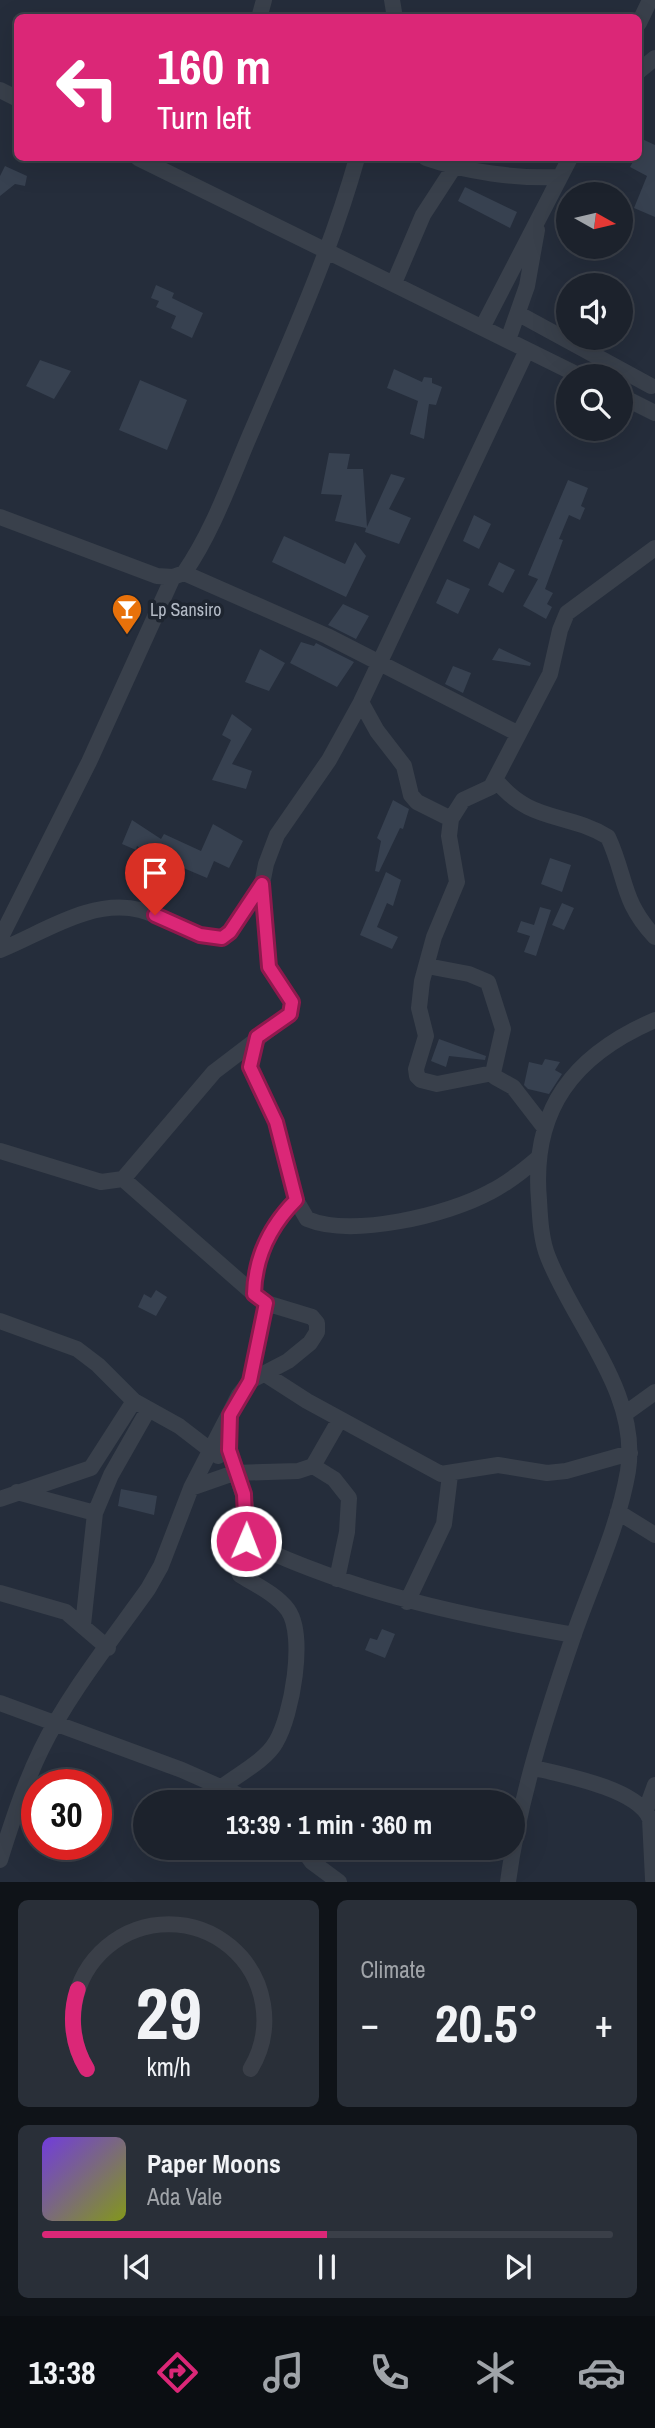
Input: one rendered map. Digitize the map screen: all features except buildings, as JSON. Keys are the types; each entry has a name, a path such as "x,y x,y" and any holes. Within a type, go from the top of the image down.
{"street":[{"path":"642,17 650,0"},
{"path":"153,161 326,252 484,326 556,364"},
{"path":"0,939 179,575 223,498 326,252 355,161"},
{"path":"484,326 568,161"},
{"path":"394,283 423,215 457,162 537,177 560,177"},
{"path":"508,340 519,314 535,253 538,220"},
{"path":"519,314 653,382 648,409"},
{"path":"0,950 77,915 118,908 138,909 200,935 222,938 230,932 262,884 277,835 329,760 361,702 527,350"},
{"path":"0,517 157,576 179,575 327,636 517,733"},
{"path":"493,1073 438,1084 416,1076 426,1036 419,1008 426,966 457,882 449,836 451,819 463,800 484,792 495,779 550,674 560,630 567,613 655,548"},
{"path":"361,702 377,732 404,766 411,795 417,803 451,819"},
{"path":"495,779 518,803 529,809 595,829 608,837 630,905 638,919 655,937"},
{"path":"0,1152 101,1182 123,1179 214,1072 290,1014 292,1007 269,967 262,884"},
{"path":"426,966 469,974 488,982 503,1029 493,1073 495,1077 513,1087 544,1127"},
{"path":"508,1882 521,1811 574,1635 600,1570 618,1512 630,1453 626,1413 546,1254 538,1191 538,1158 544,1127 562,1087 583,1063 629,1032 655,1020"},
{"path":"257,1037 250,1067 276,1122 296,1200 302,1213 314,1222 353,1227 380,1226 487,1194 538,1158"},
{"path":"123,1179 260,1299 312,1317 317,1324 317,1332 303,1349 250,1381"},
{"path":"0,1860 25,1785 57,1722 161,1566 191,1488 210,1449 250,1381 260,1299 256,1270 266,1241 296,1200"},
{"path":"0,1321 76,1349 98,1365 134,1401 210,1449 233,1469"},
{"path":"265,1374 430,1471 450,1475 498,1465 547,1473 566,1471 630,1453"},
{"path":"626,1413 655,1392"},
{"path":"0,1499 91,1468 134,1401"},
{"path":"83,1625 95,1513 111,1475 148,1410"},
{"path":"222,1787 275,1743 287,1709 296,1662 295,1629 287,1610 277,1598 240,1575 238,1569 246,1541 246,1505 233,1469 230,1415"},
{"path":"191,1488 233,1469 298,1471 313,1466 340,1419"},
{"path":"313,1466 334,1479 349,1498 347,1532 337,1579"},
{"path":"407,1602 444,1524 450,1475"},
{"path":"16,1492 95,1513"},
{"path":"618,1512 655,1535"},
{"path":"246,1541 337,1579 407,1602 574,1635"},
{"path":"0,1592 44,1603 66,1612 108,1648"},
{"path":"0,1703 57,1722 228,1790"},
{"path":"534,1768 598,1785 646,1810 650,1819 653,1879"},
{"path":"646,1810 655,1785"},
{"path":"311,1860 339,1882"}],"place":[{"name":"Lp Sansiro","path":"127,636"}],"route":[{"path":"155,915 200,935 222,938 230,932 262,884 269,967 292,1002 290,1014 257,1037 250,1058 254,1078 276,1122 296,1200 276,1224 258,1261 254,1294 266,1303 253,1354 250,1381 239,1395 230,1415 229,1450 234,1473 244,1494 246,1541"}]}
